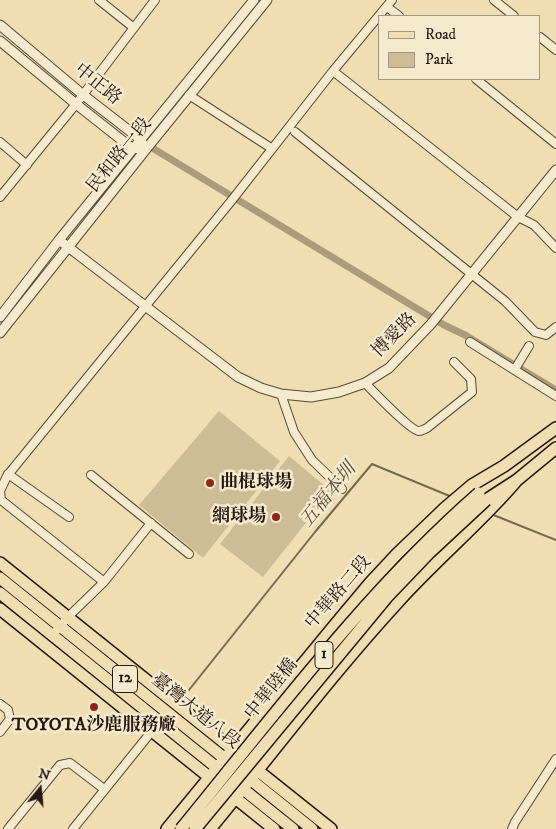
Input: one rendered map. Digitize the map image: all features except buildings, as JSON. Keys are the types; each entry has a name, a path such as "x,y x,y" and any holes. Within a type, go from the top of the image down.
{"main road":[{"name":"中華路二段","path":"218,767 370,583 397,554 472,485 504,466 556,428"},
{"name":"1","path":"483,497 516,480 556,448"},
{"name":"中華路二段","path":"483,497 504,466"},
{"name":"1","path":"210,829 313,702 396,604 439,558 493,508 516,480"},
{"name":"中華陸橋","path":"181,829 379,590 422,545 483,497"},
{"name":"中華陸橋","path":"195,829 388,597 483,497"},
{"name":"臺灣大道八段","path":"0,563 331,829"},
{"name":"臺灣大道八段","path":"0,578 60,626 244,788 312,829"},
{"name":"臺灣大道八段","path":"0,593 293,829"},
{"name":"臺灣大道八段","path":"0,609 152,731 218,767"},
{"name":"臺灣大道八段","path":"232,749 244,788 274,829"},
{"name":"1","path":"167,829 218,767"}],"street":[{"path":"99,0 134,28"},
{"path":"0,197 76,104 156,0"},
{"name":"民和路一段","path":"0,317 59,240 254,0"},
{"name":"民和路一段","path":"0,333 146,148 267,0"},
{"path":"494,0 513,15"},
{"path":"380,15 390,3 398,15"},
{"path":"104,582 1,500 0,491 5,474 232,200 333,70 378,17"},
{"name":"中正路","path":"0,25 82,94 140,139 146,148"},
{"path":"541,38 556,50"},
{"name":"中正路","path":"0,40 76,104 133,148"},
{"path":"333,70 518,217 534,225 556,248"},
{"path":"477,80 556,144"},
{"path":"190,96 271,148"},
{"path":"295,132 505,301 535,332 546,335 556,327"},
{"path":"0,142 27,165"},
{"path":"133,148 146,148"},
{"name":"博愛路","path":"59,240 238,377 261,388 281,394 311,397 339,392 365,383 389,368 431,324 556,170"},
{"path":"470,342 556,396"},
{"path":"515,369 529,346"},
{"path":"365,383 414,430 419,431 427,428 472,392 471,379 454,362"},
{"path":"281,394 294,432 312,460 342,489"},
{"path":"5,474 69,516"},
{"path":"91,475 189,554"},
{"path":"45,645 68,617 104,582 151,523"},
{"path":"0,704 8,710 10,719 0,732"},
{"path":"73,829 152,731"},
{"path":"512,829 556,759"},
{"path":"8,829 60,765 70,763 104,789"}],"green space":[{"name":"曲棍球場","path":"219,411 280,461 203,558 139,505"},
{"name":"網球場","path":"289,456 331,491 263,577 220,544"}],"waterway":[{"path":"154,149 444,325 465,335 556,390"},
{"name":"五福本圳","path":"181,700 315,532 372,464 452,497"},
{"name":"五福本圳","path":"491,514 556,540"}],"place":[{"name":"曲棍球場","path":"210,483"},
{"name":"網球場","path":"276,517"},
{"name":"TOYOTA沙鹿服務廠","path":"94,707"}]}
